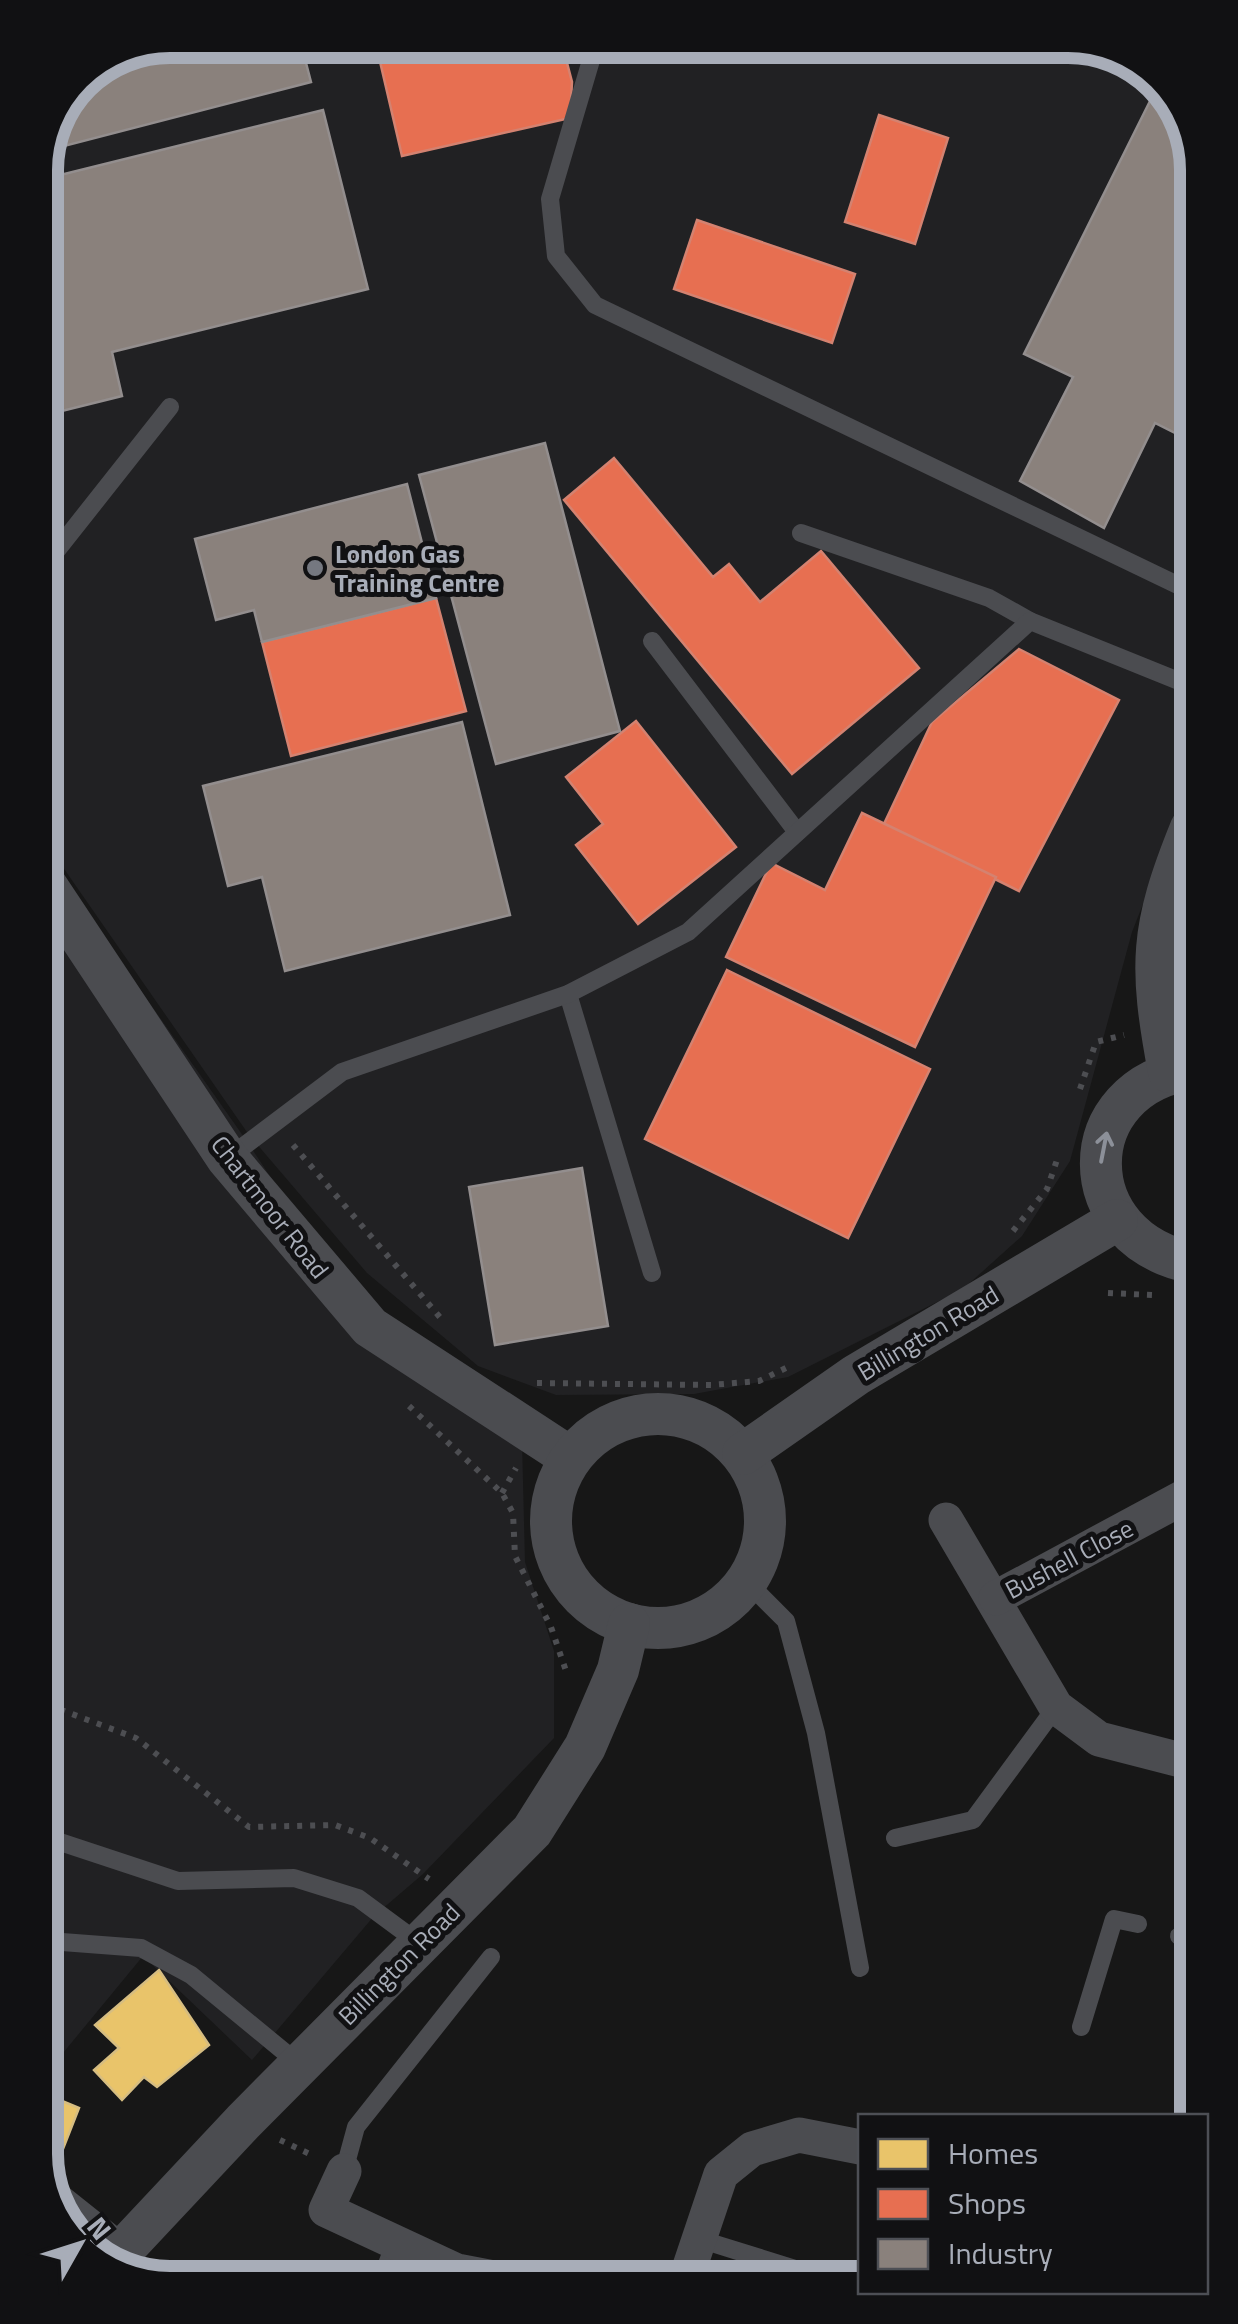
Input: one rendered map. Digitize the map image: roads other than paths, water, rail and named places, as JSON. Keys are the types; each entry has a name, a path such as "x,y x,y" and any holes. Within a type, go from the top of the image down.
{"street":[{"path":"1180,856 1165,892 1153,960 1180,1066"},
{"name":"Chartmoor Road","path":"58,903 227,1158 370,1327 571,1458"},
{"path":"1180,1070 1142,1085 1120,1106 1106,1132 1100,1162 1104,1192 1117,1220 1138,1242 1164,1257 1180,1260"},
{"name":"Billington Road","path":"743,1454 856,1375 1117,1220"},
{"path":"640,1413 679,1414 715,1428 743,1454 760,1484 766,1518 760,1556 748,1583 724,1608 694,1624 661,1630 629,1624 587,1605 560,1570 548,1527 571,1458 604,1425 640,1413"},
{"name":"Bushell Close","path":"996,1598 1180,1499"},
{"name":"Bushell Close","path":"946,1520 996,1598 1056,1706 1098,1738 1180,1760"},
{"name":"Billington Road","path":"130,2241 532,1832 585,1747 618,1670 629,1624"},
{"path":"690,2266 721,2174 752,2150 799,2135 858,2147"},
{"path":"344,2170 326,2210 447,2266"}],"lane":[{"path":"592,58 550,199 556,256 594,305 1180,586"},
{"path":"58,549 170,406"},
{"path":"801,533 988,598 1030,621 1180,682"},
{"path":"227,1158 342,1072 568,994 688,932 1030,621"},
{"path":"652,641 797,832"},
{"path":"568,994 652,1274"},
{"path":"748,1583 786,1621 816,1734 860,1968"},
{"path":"895,1838 974,1820 1056,1706"},
{"path":"58,1841 178,1881 294,1878 358,1898 420,1943"},
{"path":"1081,2027 1114,1919 1138,1924"},
{"path":"58,1942 141,1948 192,1975 300,2065"},
{"path":"344,2170 356,2127 490,1956"},
{"path":"699,2239 786,2266"},
{"path":"387,2266 395,2242"}],"place":[{"name":"London Gas Training Centre","path":"315,568"}]}
